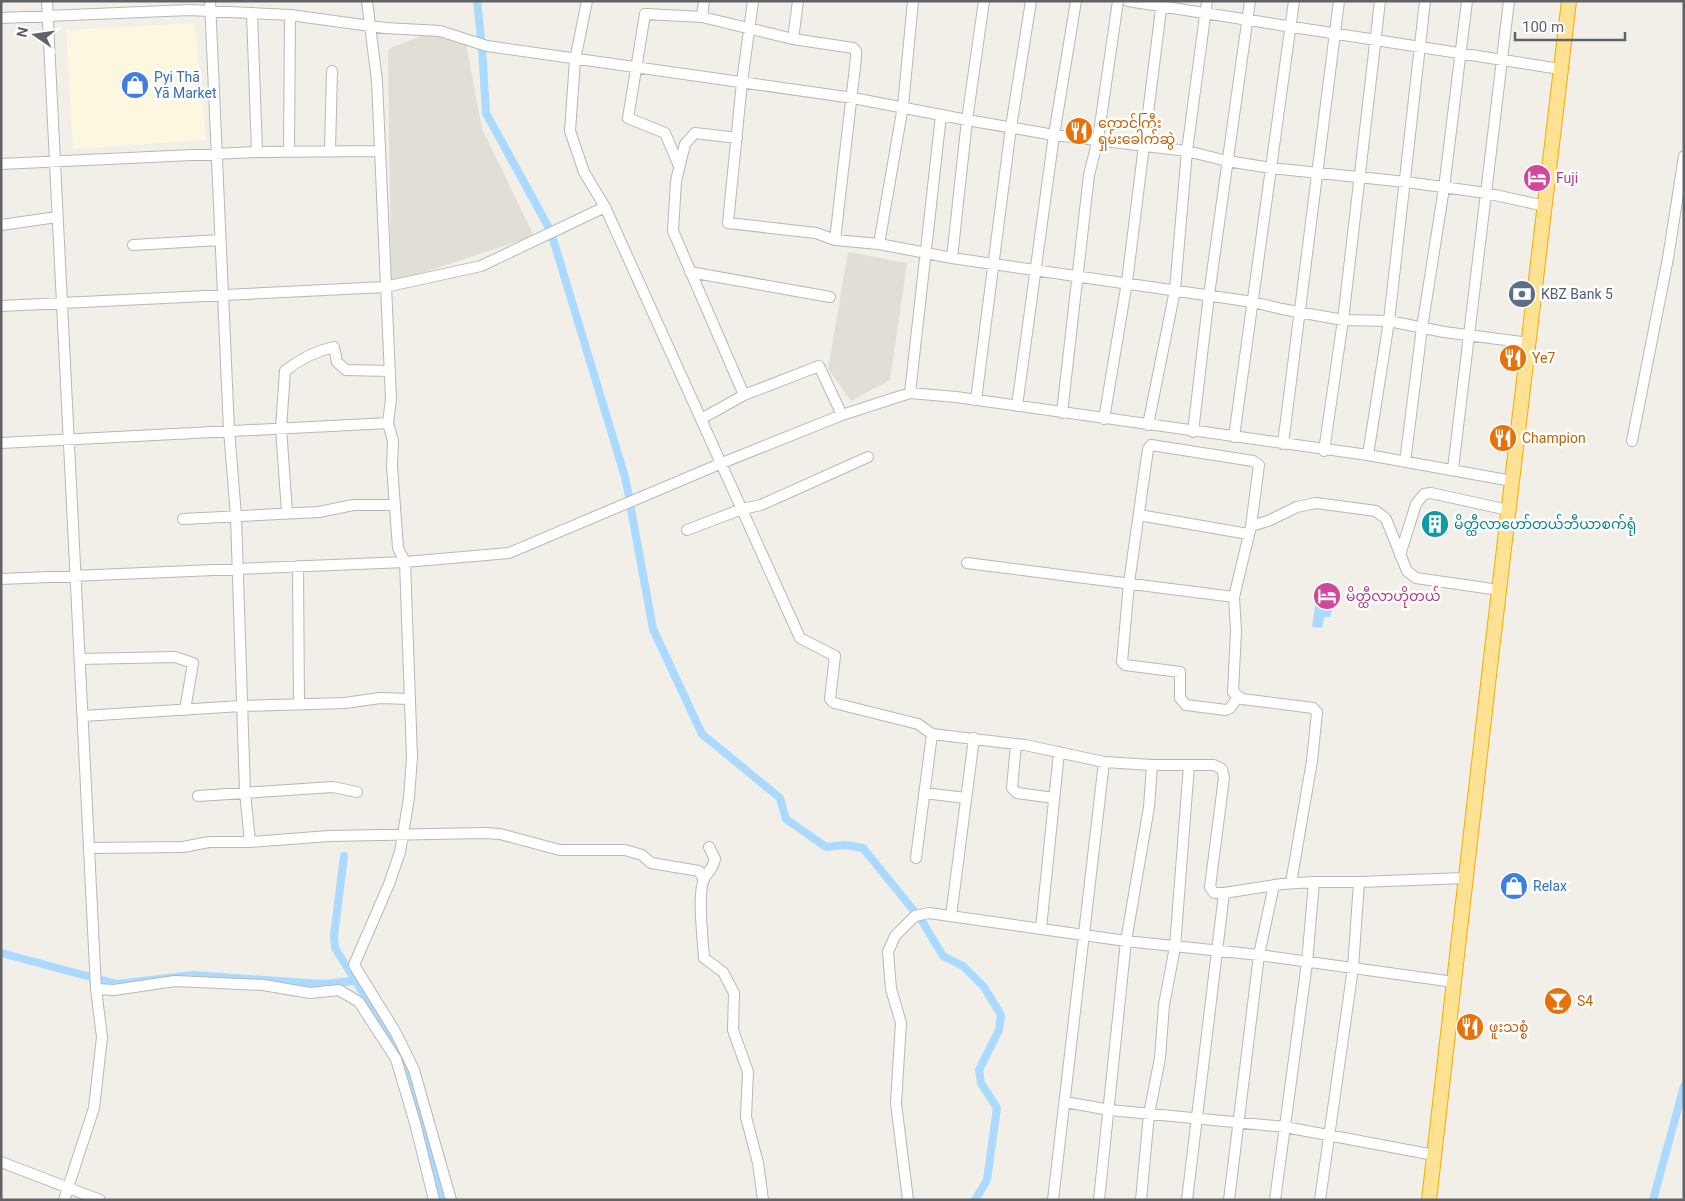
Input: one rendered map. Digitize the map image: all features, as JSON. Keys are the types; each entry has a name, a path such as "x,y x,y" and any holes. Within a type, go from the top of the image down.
{"highway":[{"path":"1429,1200 1465,878 1569,1"}],"street":[{"path":"47,1 96,989 102,1036 94,1108 64,1200"},
{"path":"367,1 377,81 391,399 388,423 393,441 392,466 398,548 405,562 412,757 404,836 389,884 354,965 396,1033 414,1070 451,1200"},
{"path":"587,1 575,60 570,131 584,172 605,206 800,638 835,656 830,699 834,703 918,724 932,734 1016,744 1104,762 1214,766 1222,769 1224,778 1210,887 1214,893 1291,883 1465,878"},
{"path":"702,17 704,1"},
{"path":"753,1 742,82 728,223 816,234 836,240 879,244 952,258 1127,282 1253,302 1300,313 1343,320 1389,321 1422,328 1529,343"},
{"path":"793,39 798,1"},
{"path":"879,244 903,106 913,1"},
{"path":"952,258 967,120 984,1"},
{"path":"976,400 1011,127 1030,1"},
{"path":"1017,406 1054,135 1076,1"},
{"path":"1062,413 1089,176 1098,139 1118,1"},
{"path":"1128,1 1161,4 1205,14 1560,69"},
{"path":"1148,425 1175,290 1188,151 1206,1"},
{"path":"1193,432 1209,295 1250,1"},
{"path":"1234,438 1294,1"},
{"path":"1282,444 1339,1"},
{"path":"1324,451 1343,320 1380,1"},
{"path":"1368,456 1389,321 1425,1"},
{"path":"1405,462 1422,328 1444,188 1467,1"},
{"path":"1453,469 1509,1"},
{"path":"1104,419 1127,282 1161,4"},
{"path":"211,6 222,296 229,430 236,516 245,792 250,842"},
{"path":"1,18 211,6 252,13 290,15 385,28 440,31 487,46 575,60 637,66 853,98 1054,135 1188,151 1227,161 1272,168 1359,176 1486,193 1545,206"},
{"path":"252,13 257,152"},
{"path":"679,166 665,133 628,118 645,14 702,17 793,39 852,48 856,51 853,98 836,240"},
{"path":"289,152 290,15"},
{"path":"330,150 332,71"},
{"path":"910,393 940,115"},
{"path":"737,138 695,133 684,144 676,181 673,230 744,396"},
{"path":"1,164 257,152 379,151"},
{"path":"1632,441 1668,258 1684,156"},
{"path":"1,306 385,287 481,266 605,206"},
{"path":"1,225 57,217"},
{"path":"133,245 220,240"},
{"path":"690,272 830,297"},
{"path":"287,512 281,428 285,371 300,359 321,349 334,347 337,362 346,370 390,371"},
{"path":"701,419 744,396 819,366 842,415"},
{"path":"1,579 405,562 510,554 722,463 842,415 910,393 976,400 1368,456 1453,469 1512,481"},
{"path":"1,443 388,423"},
{"path":"1238,697 1230,708 1226,710 1186,705 1180,698 1180,672 1125,665 1122,656 1130,583 1148,449 1151,445 1258,462 1249,530 1234,597 1236,631 1233,692 1238,697 1313,708 1317,712 1312,761 1291,883"},
{"path":"687,530 742,509 761,505 868,457"},
{"path":"1400,555 1416,504 1424,494 1431,492 1508,510"},
{"path":"1139,515 1249,530 1297,507 1316,502 1376,511 1386,519 1409,574 1416,578 1499,590"},
{"path":"183,519 287,512 319,512 354,504 395,505"},
{"path":"967,563 1234,597"},
{"path":"298,566 299,704"},
{"path":"80,659 175,656 193,663 185,710"},
{"path":"83,716 242,706 344,703 380,698 409,699"},
{"path":"916,858 932,734"},
{"path":"951,916 974,738"},
{"path":"1016,744 1012,788 1017,793 1054,798"},
{"path":"1042,928 1059,752"},
{"path":"1053,1200 1104,762"},
{"path":"1100,1200 1126,941 1149,807 1152,765"},
{"path":"1141,1200 1149,1114 1160,1058 1164,1005 1175,947 1190,765"},
{"path":"198,796 333,787 357,792"},
{"path":"924,793 966,798"},
{"path":"90,848 183,847 209,842 250,842 329,836 484,833 500,834 560,850 625,850 642,855 651,863 698,871 704,880"},
{"path":"709,847 715,859 712,870 704,880 701,911 704,958 723,972 734,993 734,1030 748,1072 746,1117 758,1163 763,1200"},
{"path":"1275,1200 1307,963 1314,882"},
{"path":"1320,1200 1353,968 1359,882"},
{"path":"1229,1200 1259,955 1274,885"},
{"path":"1187,1200 1224,893"},
{"path":"908,1200 896,1103 901,1023 891,989 888,952 895,936 915,916 929,913 1126,941 1259,955 1454,982"},
{"path":"96,989 114,990 175,981 263,985 310,993 340,990 358,1002 396,1059 434,1200"},
{"path":"1065,1102 1110,1110 1197,1120 1285,1127 1434,1155"},
{"path":"1,1162 100,1200"}],"shaded area":[{"name":"Pyi Thā Yā Market","path":"195,23 206,140 73,149 66,30"},
{"path":"426,34 466,43 482,129 534,236 391,283 388,49"},
{"path":"848,252 907,263 890,380 851,401 828,369"}],"water":[{"path":"1317,593 1327,595 1326,606 1332,610 1330,617 1324,617 1322,628 1312,627"}],"waterway":[{"path":"477,1 481,38"},
{"path":"482,48 486,113 549,228"},
{"path":"553,239 625,477 629,496"},
{"path":"631,509 653,629 702,734 780,798 786,819 826,847 845,845 863,848 914,911"},
{"path":"344,856 334,936 335,948 400,1052 442,1200"},
{"path":"922,921 943,956 963,966 984,987 1001,1015 999,1030 979,1070 981,1083 997,1108 987,1180 975,1200"},
{"path":"1,953 117,984 193,975 322,984 354,981"},
{"path":"1653,1200 1684,1086"}],"place":[{"name":"Pyi Thā Yā Market","path":"135,85"},
{"name":"တောင်ကြီး ရှမ်းခေါက်ဆွဲ","path":"1079,131"},
{"name":"Fuji","path":"1537,178"},
{"name":"KBZ Bank 5","path":"1522,294"},
{"name":"Ye7","path":"1513,358"},
{"name":"Champion","path":"1503,438"},
{"name":"မိတ္ထီလာဟော်တယ်ဘီယာစက်ရုံ","path":"1435,524"},
{"name":"မိတ္ထီလာဟိုတယ်","path":"1327,596"},
{"name":"Relax","path":"1514,886"},
{"name":"S4","path":"1558,1001"},
{"name":"ဖူးသစ္စံ","path":"1470,1027"}]}
